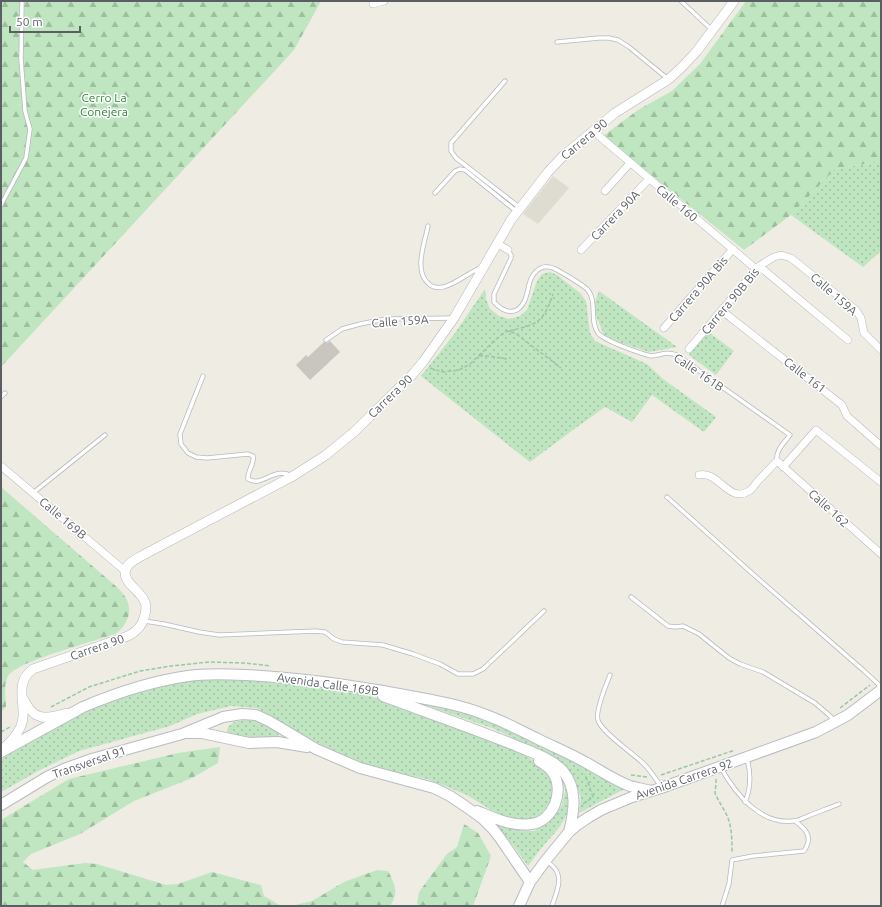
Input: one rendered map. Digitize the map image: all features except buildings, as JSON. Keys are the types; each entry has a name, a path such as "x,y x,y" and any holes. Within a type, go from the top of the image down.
{"main road":[{"name":"Avenida Calle 169B","path":"1,752 83,707 107,697 166,680 189,676 216,674 272,676 308,679 355,686 450,703 487,715 584,761 622,782 651,791"},
{"path":"355,686 493,737 556,764 563,771 571,786 573,794 573,810 569,832"},
{"name":"Avenida Carrera 92","path":"519,906 530,882 569,832 601,810 632,797 803,738 816,732 832,718 848,715 880,692"},
{"path":"182,734 223,717 242,714 256,715 316,749 360,768 434,788 450,796 483,819 500,838 530,882"},
{"path":"182,734 202,733 243,742 277,742 316,749"},
{"name":"Transversal 91","path":"1,805 47,777 74,765 182,734"},
{"path":"465,806 501,821 517,824 531,824 539,822 545,818 551,812 555,804 558,787 553,773 547,766 493,737"}],"street":[{"path":"373,4 384,1"},
{"name":"Carrera 90","path":"125,571 131,562 145,554 293,476 326,455 354,432 412,375 420,365 454,318 512,220 548,172 563,156 615,112 669,79 697,51 734,1"},
{"name":"Calle 160","path":"599,136 733,249 848,340"},
{"path":"605,191 630,163"},
{"name":"Carrera 90A","path":"581,250 649,179"},
{"name":"Calle 161B","path":"498,244 508,250"},
{"name":"Carrera 90A Bis","path":"664,328 733,249"},
{"name":"Calle 159A","path":"774,257 781,255 791,258 856,310 861,318 864,333 881,350"},
{"name":"Carrera 90B Bis","path":"689,349 757,268 774,257"},
{"name":"Calle 161","path":"721,310 842,405 847,416 881,446"},
{"path":"783,467 816,430 881,482"},
{"path":"698,476 702,474 707,475 731,492 742,494 750,490 777,461"},
{"name":"Calle 162","path":"777,461 881,554"},
{"name":"Calle 169B","path":"1,466 125,571"},
{"path":"125,571 125,576 129,582 144,599 146,610 143,621"},
{"name":"Carrera 90","path":"1,752 15,736 23,721 22,685 25,676 33,669 128,636 139,628 143,621"},
{"path":"22,695 31,710 41,717 52,717 83,707"}],"lane":[{"path":"1,205 26,158 30,129 24,111 21,58 22,1"},
{"path":"681,1 713,30"},
{"path":"557,42 599,38 618,40 669,79"},
{"path":"505,81 451,144 451,151 456,158 519,210"},
{"path":"435,193 455,171 460,168 465,170 519,210"},
{"path":"428,226 421,258 421,272 430,286 439,288 448,286 484,266"},
{"name":"Calle 161B","path":"508,250 511,258 494,294 494,302 500,308 507,312 520,308 524,302 532,276 536,271 544,266 554,268 586,289 590,294 594,324 597,332 604,338 651,356 657,356 670,352 677,355 790,435 778,451 776,458 777,461"},
{"name":"Calle 159A","path":"326,340 342,329 386,319 454,318"},
{"path":"203,376 180,434 181,444 188,453 196,457 207,458 248,454 253,456 254,460 247,474 248,479 252,482 257,482 281,472 293,476"},
{"path":"1,397 5,392"},
{"path":"33,493 105,435"},
{"path":"667,497 875,681 880,692"},
{"path":"631,597 668,626 683,626 699,634 729,658 740,664 763,672 815,703 832,718"},
{"path":"143,621 219,635 316,631 325,632 334,639 342,642 383,645 414,654 440,664 458,674 473,674 483,669 544,611"},
{"path":"610,675 599,707 598,720 605,730 644,764 655,777 661,788"},
{"path":"746,802 750,784 750,768 747,758"},
{"path":"717,768 746,802 764,816 784,822 795,821 839,804"},
{"path":"722,906 729,884 732,860 753,856 804,851 808,844 809,838 805,831 795,821"},
{"path":"546,860 554,867 559,878 552,906"}],"path":[{"path":"420,365 442,372 459,370 470,364 496,339 507,331 531,326 538,321 544,315 552,294"},
{"path":"507,331 515,333 561,368"},
{"path":"479,356 507,359"},
{"path":"832,718 840,708 875,681"},
{"path":"1,732 8,728"},
{"path":"628,775 655,777 740,749"},
{"path":"717,768 717,781 714,793 724,809 729,821 732,860"},
{"path":"573,810 593,797 584,772"}],"shaded area":[{"path":"553,176 569,188 538,224 523,214"}],"green space":[{"name":"Cerro La Conejera","path":"1,1 321,1 294,50 1,367"},
{"path":"746,1 881,1 881,161 835,169 791,215 744,250 603,136 638,110 672,91 700,64"},
{"path":"881,161 881,251 863,267 791,215 835,169"},
{"path":"550,272 557,275 580,293 586,301 590,333 595,341 647,364 663,379 716,417 704,432 652,395 632,422 605,407 530,462 421,376 455,333 485,289 486,299 490,309 499,316 509,319 520,316 527,310 537,281 542,274"},
{"path":"599,291 677,347 649,352 619,342 604,335 593,308"},
{"path":"707,331 734,351 716,375 689,355"},
{"path":"1,487 118,588 126,599 129,610 126,622 117,633 41,658 14,670 6,680 6,707 1,712"},
{"path":"176,679 287,679 386,700 523,754 547,771 553,785 553,799 546,812 536,818 520,821 506,817 491,810 467,795 427,779 373,767 324,746 257,708 231,706 197,714 170,726 79,751 42,769 1,792 1,759 63,720 124,693"},
{"path":"416,702 455,710 489,721 630,786 579,813 581,798 575,781 560,762 535,748 492,728"},
{"path":"256,719 277,731 279,736 261,739 229,735 227,731 228,727 234,722"},
{"path":"220,747 218,763 192,778 134,801 80,834 31,854 23,862 33,870 85,863 97,864 166,885 178,884 212,872 261,885 264,896 281,906 1,906 1,820 69,779 178,753"},
{"path":"562,776 568,788 570,797 567,813 561,825 528,866 513,845 493,823 514,830 534,831 549,823 562,805 565,790"},
{"path":"464,824 478,833 491,856 473,906 419,906 417,903 419,892 447,854 457,847"},
{"path":"377,870 388,871 393,880 395,893 390,906 291,906 312,901 344,882"}]}
